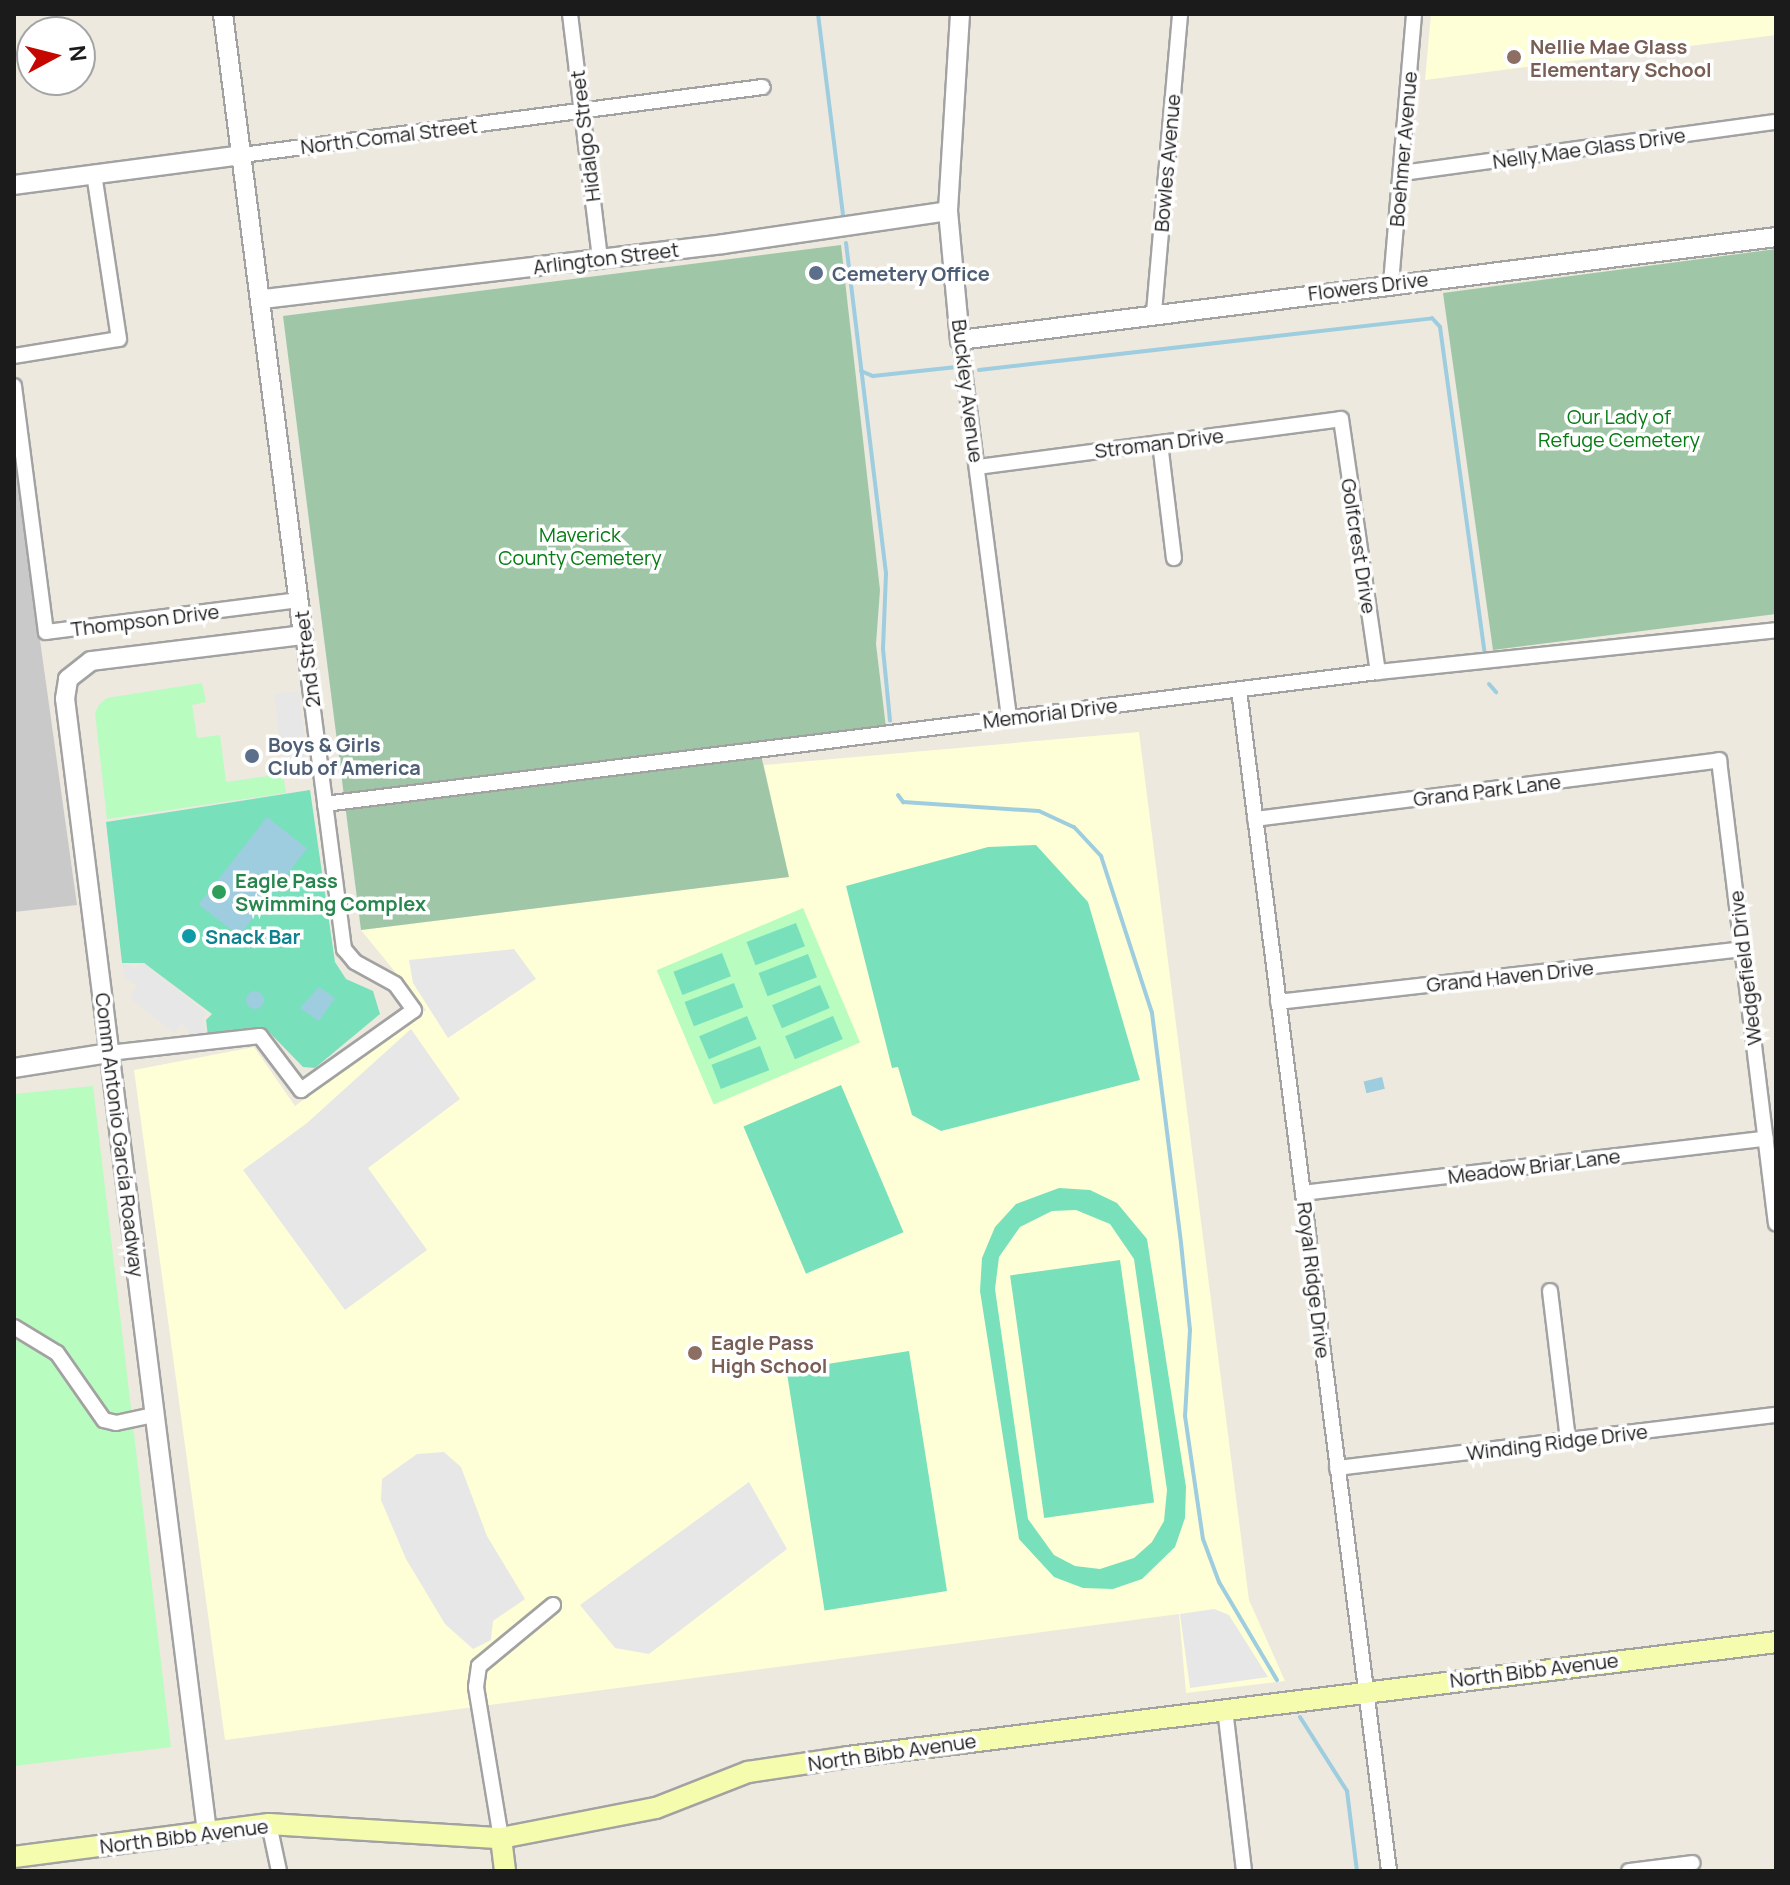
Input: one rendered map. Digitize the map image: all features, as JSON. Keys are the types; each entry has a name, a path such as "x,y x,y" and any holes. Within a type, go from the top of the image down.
{"main road":[{"name":"North Bibb Avenue","path":"14,1857 269,1824 501,1838 656,1808 748,1772 1366,1690 1776,1642"},
{"path":"501,1838 505,1871"}],"street":[{"name":"2nd Street","path":"109,1053 260,1036 301,1090 414,1010 395,984 355,962 344,949 263,299 223,14"},
{"name":"Hidalgo Street","path":"570,14 600,259"},
{"name":"Buckley Avenue","path":"960,14 948,211 960,340 1009,718"},
{"name":"Bowles Avenue","path":"1154,312 1180,14"},
{"name":"Boehmer Avenue","path":"1391,283 1414,14"},
{"name":"North Comal Street","path":"14,185 763,87"},
{"name":"Nelly Mae Glass Drive","path":"1402,173 1776,122"},
{"path":"14,356 119,339 94,173"},
{"name":"Arlington Street","path":"263,299 600,259 948,211"},
{"name":"Flowers Drive","path":"960,340 1154,312 1776,237"},
{"name":"Thompson Drive","path":"14,386 46,632 300,600"},
{"name":"Stroman Drive","path":"978,467 1341,419"},
{"name":"Golfcrest Drive","path":"1341,419 1378,672"},
{"path":"1160,443 1174,558"},
{"name":"Memorial Drive","path":"325,804 1378,672 1776,630"},
{"name":"Comm Antonio García Roadway","path":"207,1832 65,699 68,679 91,661 303,635"},
{"name":"Royal Ridge Drive","path":"1239,690 1389,1871"},
{"name":"Grand Park Lane","path":"1255,819 1719,760"},
{"name":"Wedgefield Drive","path":"1719,760 1776,1224"},
{"name":"Grand Haven Drive","path":"1278,1002 1742,949"},
{"path":"14,1068 109,1053"},
{"name":"Meadow Briar Lane","path":"1303,1193 1766,1139"},
{"path":"1550,1291 1568,1440"},
{"path":"14,1327 57,1353 104,1420 116,1423 155,1415"},
{"name":"Winding Ridge Drive","path":"1337,1468 1776,1415"},
{"path":"501,1838 476,1687 479,1666 553,1605"},
{"path":"1225,1709 1244,1871"},
{"path":"269,1824 279,1871"},
{"path":"1629,1871 1692,1863"}],"shaded area":[{"name":"Nellie Mae Glass Elementary School","path":"1431,14 1776,14 1776,35 1425,80"},
{"path":"14,454 77,905 14,912"},
{"path":"299,691 309,768 284,771 274,694"},
{"name":"Eagle Pass High School","path":"1139,732 1249,1600 1285,1681 1186,1693 1179,1614 225,1740 134,1070 254,1047 295,1106 426,1010 361,930 788,877 764,765"},
{"path":"514,949 536,979 448,1038 413,983 409,960"},
{"path":"122,963 134,968 144,963 206,1013 202,1018 208,1037 194,1038 182,1023 174,1033 130,998 137,985 125,978"},
{"path":"411,1029 460,1099 368,1168 427,1250 345,1310 243,1170 307,1123"},
{"path":"444,1452 461,1467 487,1536 525,1599 493,1621 491,1640 473,1649 445,1624 406,1559 381,1500 382,1479 417,1454"},
{"path":"749,1482 787,1549 649,1654 615,1648 580,1605"},
{"path":"1214,1609 1229,1615 1268,1677 1190,1688 1180,1614"}],"green space":[{"name":"Maverick County Cemetery","path":"841,245 880,590 876,644 886,728 758,742 789,877 361,930 283,316"},
{"name":"Our Lady of Refuge Cemetery","path":"1776,249 1776,614 1493,650 1443,293"},
{"path":"202,683 206,702 192,705 197,738 220,735 226,782 283,774 286,793 107,819 95,713 99,705 107,698"},
{"name":"Eagle Pass Swimming Complex","path":"310,790 335,962 346,979 373,991 380,1014 315,1068 303,1067 267,1030 208,1037 206,1020 212,1014 144,963 122,963 106,822"},
{"path":"1036,845 1088,902 1140,1080 941,1131 912,1115 898,1067 892,1068 846,886 988,847"},
{"path":"803,908 860,1042 714,1105 657,970"},
{"path":"796,923 805,946 755,965 747,942"},
{"path":"722,953 731,976 682,995 673,972"},
{"path":"808,954 817,977 767,996 759,973"},
{"path":"734,983 743,1007 694,1026 685,1002"},
{"path":"820,985 830,1008 782,1028 772,1005"},
{"path":"747,1016 757,1039 709,1059 699,1036"},
{"path":"833,1016 843,1039 795,1059 785,1036"},
{"path":"760,1046 769,1070 721,1089 711,1065"},
{"path":"841,1085 904,1232 806,1274 743,1126"},
{"path":"93,1086 171,1747 14,1766 14,1094"},
{"path":"1059,1188 1090,1190 1117,1203 1147,1239 1186,1487 1185,1518 1175,1547 1142,1579 1113,1589 1083,1588 1054,1577 1019,1539 980,1291 982,1258 995,1227 1016,1204","holes":["1076,1210 1110,1224 1134,1259 1167,1490 1164,1521 1152,1542 1134,1558 1100,1569 1075,1566 1054,1555 1028,1519 995,1289 999,1257 1020,1227 1052,1211"]},
{"path":"1120,1260 1154,1503 1044,1518 1010,1275"},
{"path":"909,1351 947,1591 825,1610 787,1370"}],"water":[{"path":"267,817 307,848 239,936 199,904"},
{"path":"319,987 335,998 319,1021 300,1008"},
{"path":"255,991 264,1000 255,1009 246,1000"},
{"path":"1382,1077 1385,1089 1366,1093 1364,1082"}],"waterway":[{"path":"818,14 843,214"},
{"path":"846,243 886,574 883,649 890,721"},
{"path":"979,370 1432,318 1440,327 1484,650"},
{"path":"861,371 873,376 957,367"},
{"path":"1489,684 1496,692"},
{"path":"898,795 903,802 1039,811 1074,827 1101,856 1152,1013 1190,1330 1185,1416 1203,1539 1219,1582 1277,1680"},
{"path":"1300,1717 1347,1791 1357,1871"}],"place":[{"name":"Nellie Mae Glass Elementary School","path":"1514,57"},
{"name":"Cemetery Office","path":"816,273"},
{"name":"Boys & Girls Club of America","path":"252,756"},
{"name":"Eagle Pass Swimming Complex","path":"219,892"},
{"name":"Snack Bar","path":"189,936"},
{"name":"Eagle Pass High School","path":"695,1353"}]}
